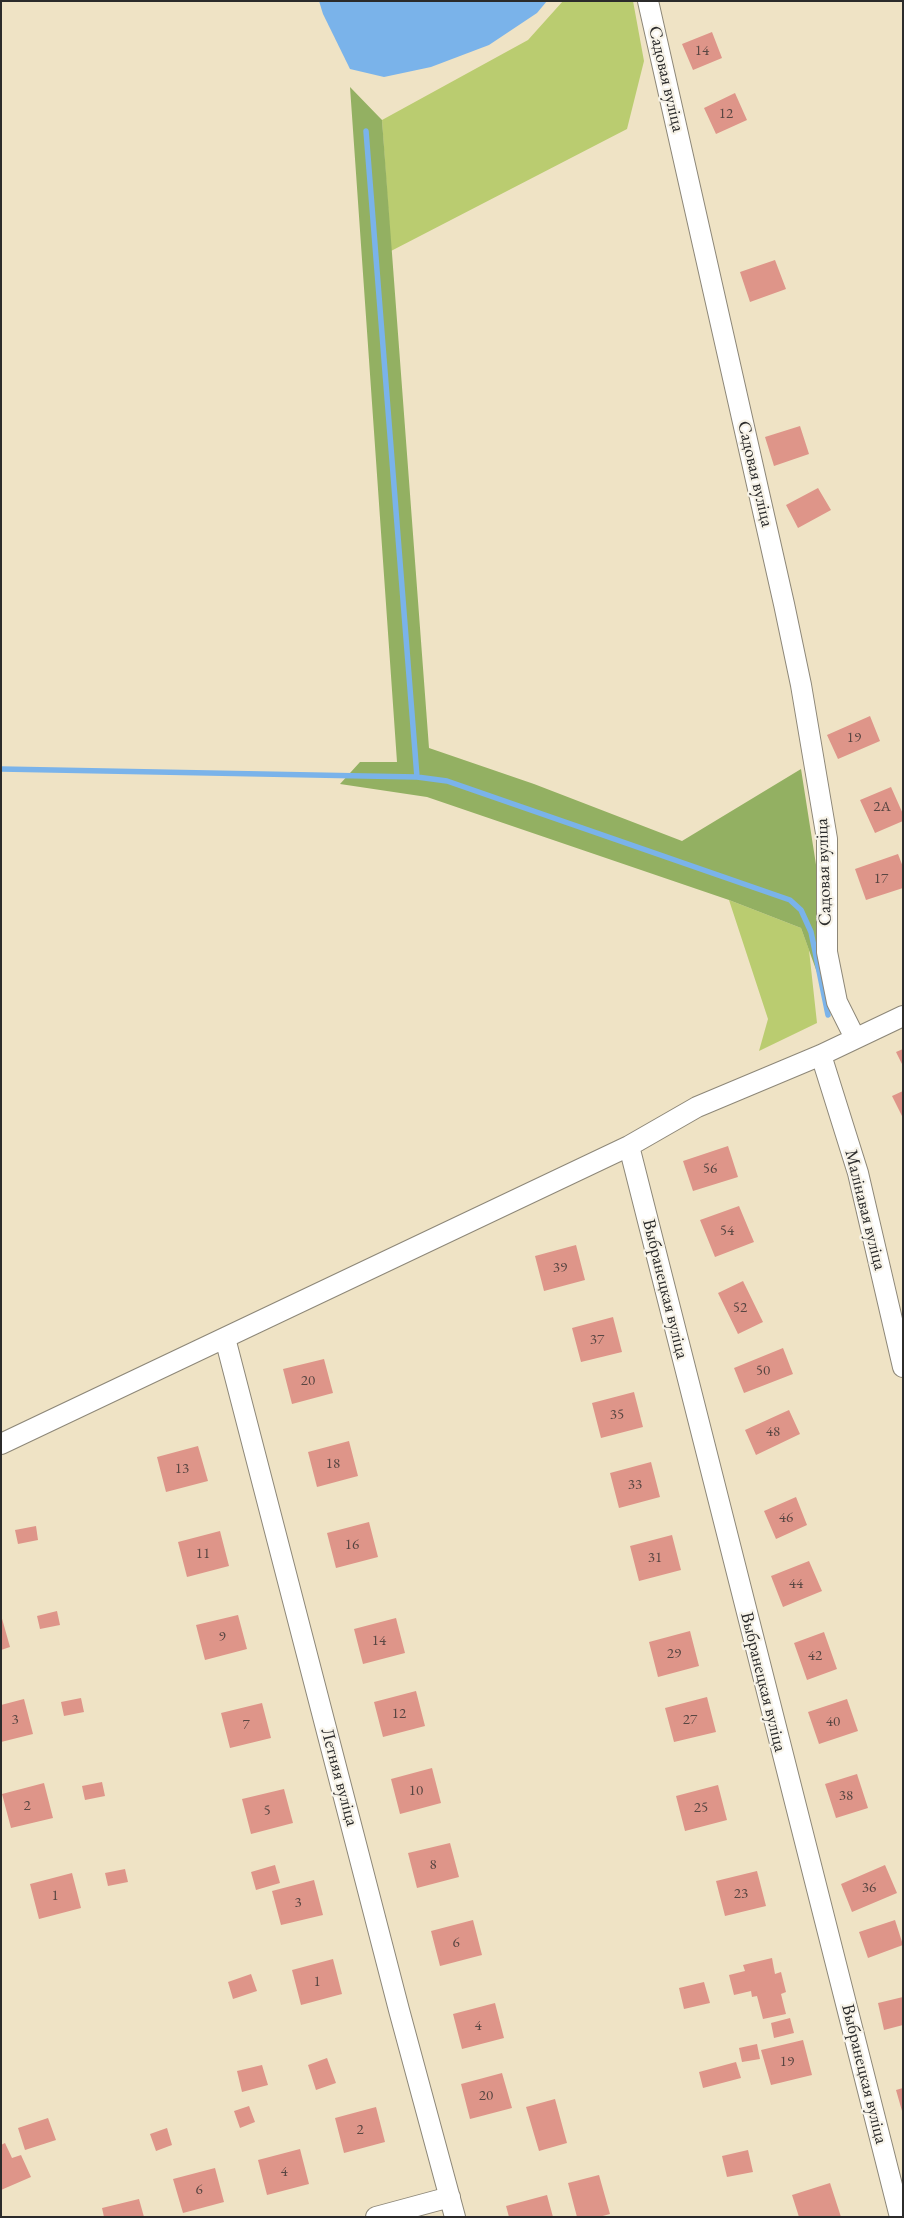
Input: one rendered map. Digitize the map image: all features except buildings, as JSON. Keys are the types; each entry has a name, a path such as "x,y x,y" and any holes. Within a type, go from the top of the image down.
{"street":[{"name":"Садовая вуліца","path":"648,1 801,685 826,839 827,952 837,1002 855,1038"},
{"path":"1,1444 629,1146 697,1107 821,1055 903,1016"},
{"name":"Малінавая вуліца","path":"821,1055 858,1173 903,1367"},
{"name":"Выбранецкая вуліца","path":"629,1146 900,2217"},
{"name":"Летняя вуліца","path":"225,1338 455,2217"},
{"path":"376,2217 450,2197"}],"green space":[{"path":"563,1 633,1 644,61 627,129 391,251 382,120 528,40"},
{"path":"350,87 382,120 429,748 534,784 682,841 801,769 817,871 820,931 832,1014 801,928 729,900 427,797 340,784 360,762 397,762"},
{"path":"729,900 801,928 809,950 817,1023 759,1051 768,1019"}],"water":[{"path":"319,1 547,1 537,13 489,45 431,67 384,77 350,69 323,14"}],"waterway":[{"path":"366,131 417,777"},
{"path":"1,769 417,777 447,781 790,900 801,910 811,932 828,1015"}]}
